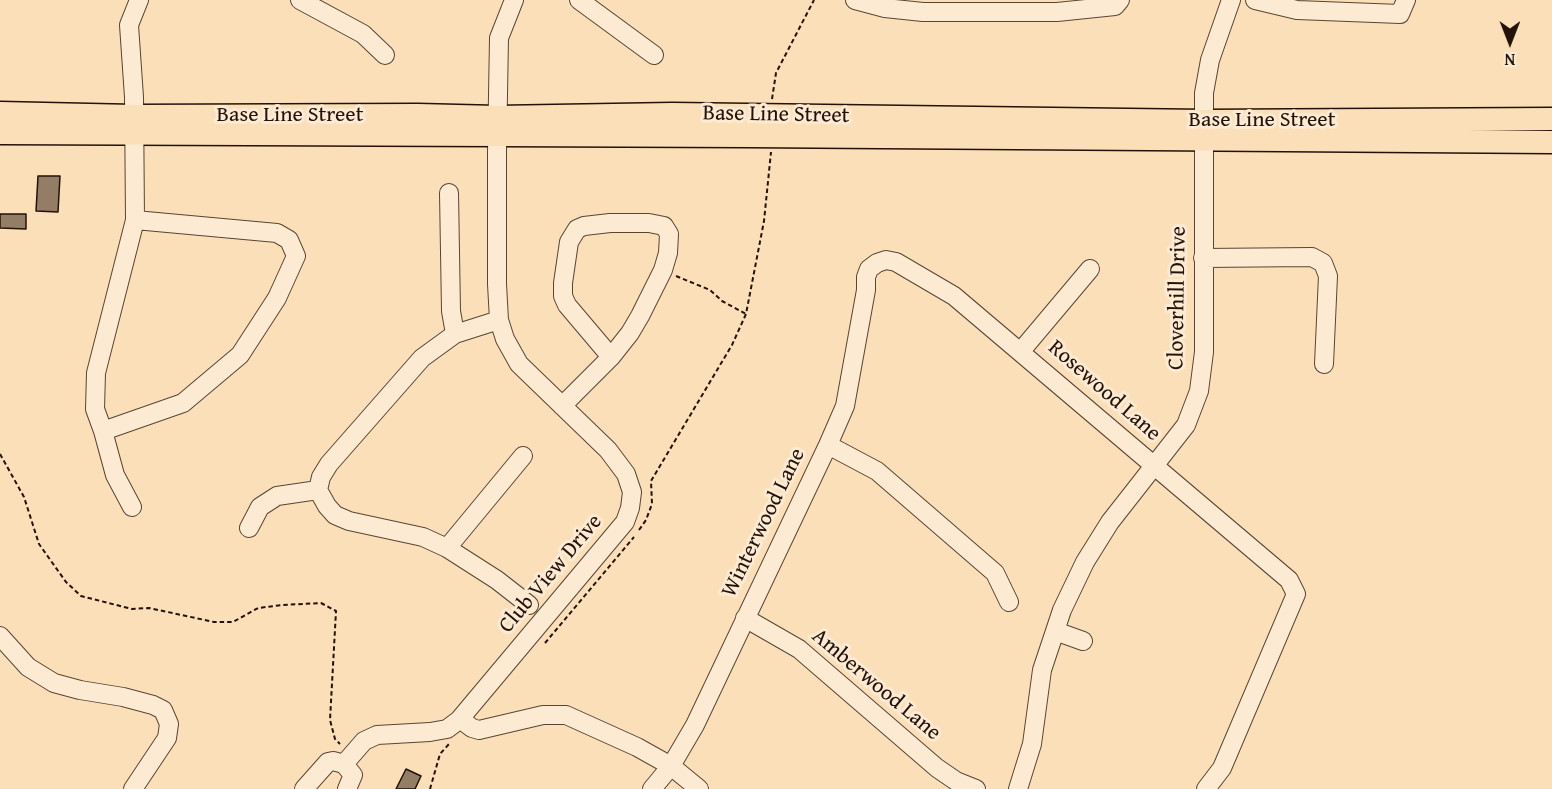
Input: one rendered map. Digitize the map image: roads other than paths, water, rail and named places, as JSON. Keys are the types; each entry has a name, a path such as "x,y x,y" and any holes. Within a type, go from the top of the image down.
{"main road":[{"name":"Base Line Street","path":"0,113 134,125"},
{"name":"Base Line Street","path":"0,134 134,125 418,115 497,126 683,114 1552,142"},
{"name":"Base Line Street","path":"1204,130 1552,119"}],"street":[{"path":"132,507 115,475 95,409 96,373 135,220 134,125 129,24 139,0"},
{"path":"300,0 363,34 386,55"},
{"name":"Club View Drive","path":"304,789 328,762 348,759 363,741 377,735 447,729 460,719 625,522 630,508 632,492 626,474 608,450 519,364 505,339 500,321 497,284 499,38 514,0"},
{"path":"579,0 654,55"},
{"path":"855,0 885,8 923,6 1058,12 1115,6 1120,0"},
{"name":"Cloverhill Drive","path":"1018,789 1032,744 1042,670 1062,610 1085,562 1110,522 1186,425 1199,391 1204,352 1204,93 1210,60 1232,0"},
{"path":"1255,0 1297,10 1400,14 1406,0"},
{"path":"449,194 451,311 454,334"},
{"path":"103,431 183,403 240,355 277,298 296,256 289,240 277,233 135,220"},
{"path":"562,406 611,357 630,333 663,270 669,243 669,234 664,226 597,224 584,226 577,229 569,242 563,296 567,305 611,357"},
{"path":"1203,258 1312,257 1323,263 1328,276 1324,364"},
{"name":"Rosewood Lane","path":"877,263 886,260 896,262 954,296 1289,580 1296,594 1222,768 1206,789"},
{"name":"Winterwood Lane","path":"652,789 671,766 695,725 845,406 866,290 866,277 869,269 877,263"},
{"path":"1021,351 1090,269"},
{"path":"500,321 454,334 422,358 329,464 321,477 318,490 335,515 349,521 423,537 447,548 497,580 529,605"},
{"path":"828,445 886,478 995,573 1009,602"},
{"path":"447,548 523,456"},
{"path":"249,528 260,507 277,496 318,490"},
{"name":"Amberwood Lane","path":"745,618 799,649 937,768 956,781 976,789"},
{"path":"1055,631 1083,641"},
{"path":"0,636 28,667 54,683 153,705 163,710 169,724 167,738 132,789"},
{"path":"460,719 479,730 543,715 566,715 637,747 671,766 699,789"},
{"path":"347,789 353,775 348,759"}]}
